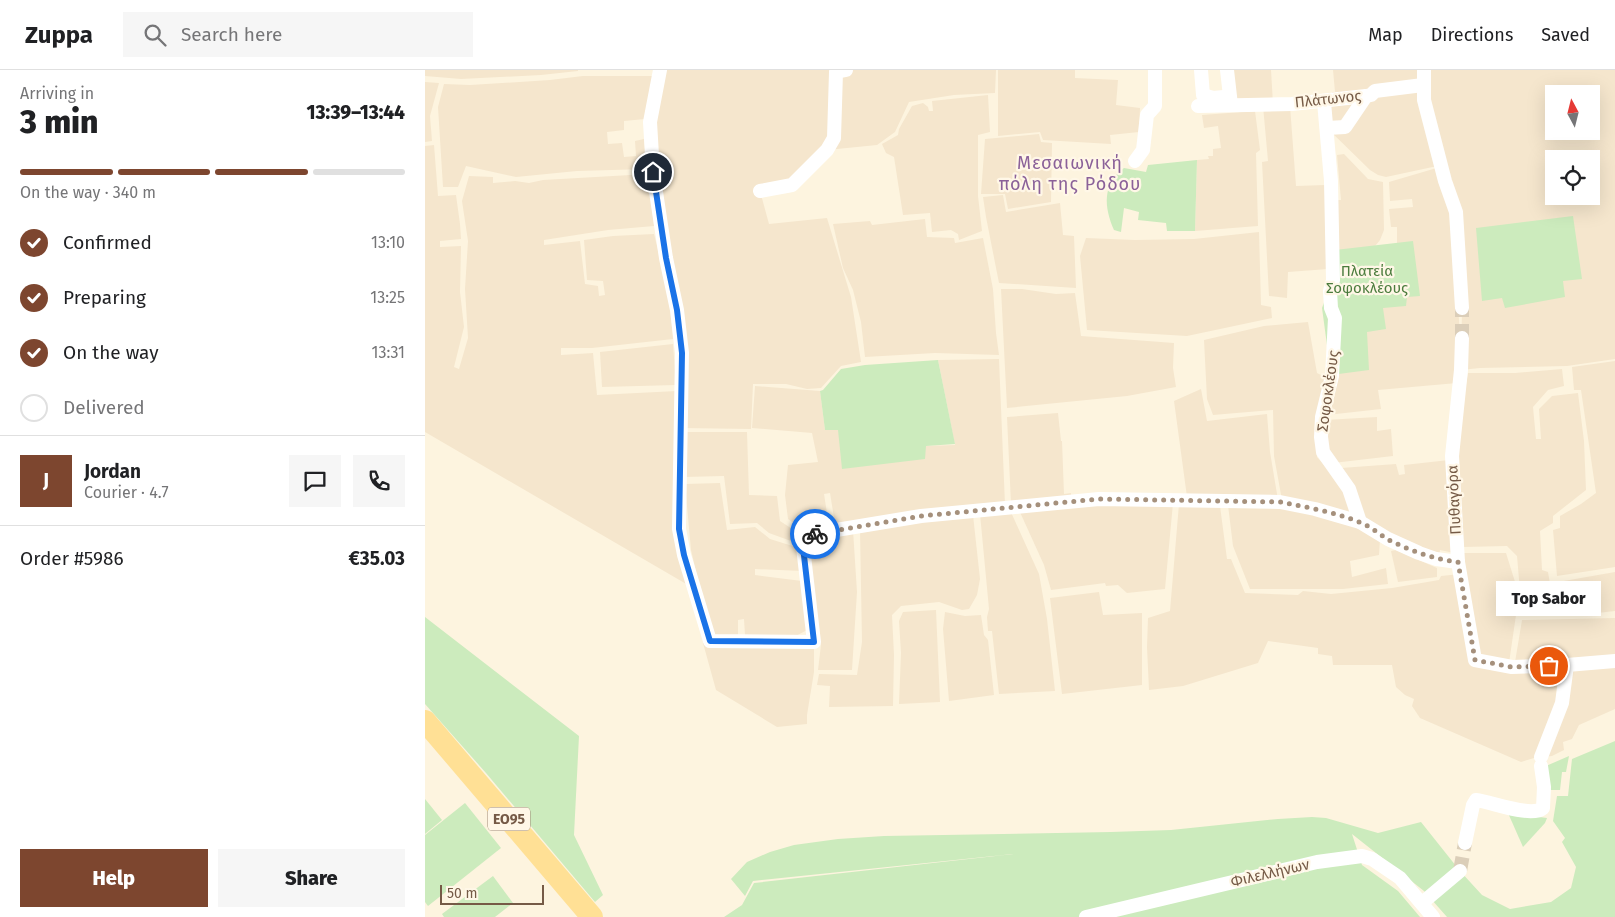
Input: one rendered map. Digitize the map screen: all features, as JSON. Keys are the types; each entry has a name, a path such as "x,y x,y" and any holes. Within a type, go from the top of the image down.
{"main road":[{"name":"ΕΟ95","path":"425,721 592,917"}],"street":[{"path":"660,70 650,122 655,182 666,258 677,310 682,353 679,529 684,555 710,641 814,642 803,547 806,535 921,516 1099,499 1280,502 1315,509 1360,522 1388,539 1419,553 1436,559 1458,562"},
{"path":"1135,162 1143,150 1147,115 1155,106 1155,70"},
{"path":"1201,70 1203,95 1230,101 1227,70"},
{"path":"1424,70 1424,100 1445,181 1456,212 1462,308"},
{"path":"760,191 792,185 827,150 834,138 841,71"},
{"name":"Πλάτωνος","path":"1198,106 1230,101 1324,102 1371,95 1375,90 1423,85"},
{"path":"1327,128 1345,127 1366,96"},
{"name":"Σοφοκλέους","path":"1324,102 1331,180 1333,280 1329,291 1331,308 1335,318 1333,376 1322,417 1321,437 1323,452 1349,489 1360,522"},
{"name":"Πυθαγόρα","path":"1461,338 1461,370 1452,456 1458,562 1475,660 1512,667 1567,665"},
{"path":"1465,843 1473,805 1477,800 1509,808 1537,811 1543,808 1544,787 1541,762 1562,702 1567,665 1615,661"},
{"name":"Φιλελλήνων","path":"1086,917 1317,862 1362,856 1372,859 1400,878 1426,900 1433,917"},
{"path":"1426,900 1460,871"}],"shaded area":[{"path":"425,70 578,71 461,79 425,76"},
{"path":"660,70 996,70 995,93 954,95 909,102 895,132 877,145 827,150 792,185 760,191 769,224 827,218 851,297 861,362 841,366 821,388 807,389 786,384 753,384 751,429 681,428 682,352 653,172"},
{"path":"998,70 1075,70 1075,78 1118,80 1116,105 1140,108 1139,132 1110,135 1111,144 1043,140 1040,132 998,136"},
{"path":"1227,70 1271,70 1273,104 1231,105"},
{"path":"1333,70 1615,70 1615,359 1567,366 1461,370 1462,308 1456,212 1442,165 1386,177 1370,170 1327,128 1324,102 1333,100 1332,92 1335,92"},
{"path":"583,76 657,76 645,119 624,121 624,130 607,132 608,144 622,143 624,157 636,156 635,141 644,139 647,169 577,171 516,177 466,166 458,187 443,187 438,107 444,84 470,85"},
{"path":"425,82 439,83 430,116 432,141 425,142"},
{"path":"988,95 990,132 978,135 978,196 982,231 959,240 958,234 951,230 932,232 930,213 903,215 894,157 886,153 882,144 898,135 899,129 912,106 923,103 928,107 929,111 933,111 932,101"},
{"path":"1263,106 1290,106 1296,186 1325,185 1328,269 1288,272 1287,298 1269,296 1262,162 1268,161"},
{"path":"1255,111 1260,150 1256,153 1258,226 1195,231 1197,160 1209,159 1208,156 1213,156 1213,149 1221,148 1218,126 1204,128 1202,115"},
{"path":"1039,134 1041,142 1052,143 1051,202 1008,209 1005,194 981,194 985,139"},
{"path":"434,145 438,196 456,195 460,224 461,239 440,241 440,247 461,246 460,292 464,327 454,367 459,369 468,338 465,289 468,241 462,201 469,176 493,177 493,183 515,181 529,183 543,180 648,174 654,226 608,230 544,240 544,245 580,241 585,284 598,286 599,296 605,295 603,281 587,280 584,240 613,236 654,234 669,294 673,339 592,348 561,348 561,355 593,353 597,395 677,391 688,585 425,432 425,146"},
{"path":"1344,154 1368,179 1383,182 1384,230 1380,240 1357,268 1336,270 1333,200 1341,200 1337,155"},
{"path":"1440,167 1453,219 1460,337 1457,383 1378,390 1381,409 1327,415 1337,370 1364,329 1379,264 1397,256 1397,227 1391,227 1389,209 1413,207 1412,199 1390,201 1389,182"},
{"path":"1003,195 1006,212 1060,203 1063,235 1074,236 1076,288 999,283 983,197"},
{"path":"925,219 927,237 954,238 955,243 983,238 993,289 999,355 935,353 865,357 861,322 853,290 843,268 833,224 870,221 872,225"},
{"path":"1259,232 1261,305 1271,307 1272,318 1187,336 1087,330 1080,256 1086,238 1135,240 1194,239"},
{"path":"1001,289 1022,289 1056,294 1075,293 1081,336 1174,343 1173,368 1176,387 1127,396 1007,408"},
{"path":"1308,322 1317,373 1323,376 1326,385 1315,429 1317,457 1347,491 1351,514 1282,500 1274,456 1273,410 1213,415 1207,399 1204,340 1264,326"},
{"path":"673,344 676,385 602,387 600,352"},
{"path":"999,359 1005,505 835,524 830,493 824,494 829,526 805,531 788,519 785,495 788,465 818,462 812,433 752,428 755,386 820,391 825,430 838,429 926,446 955,445 938,360"},
{"path":"1615,361 1615,567 1557,576 1553,530 1560,528 1560,516 1596,493 1581,390 1574,390 1572,367"},
{"path":"1562,369 1564,386 1548,390 1533,407 1536,439 1541,439 1539,409 1552,396 1578,393 1584,441 1586,490 1553,516 1553,523 1540,531 1542,570 1548,572 1555,613 1522,614 1517,556 1507,546 1463,547 1456,461 1460,421 1468,373 1515,373"},
{"path":"1201,389 1207,421 1267,414 1270,452 1278,500 1187,497 1174,401"},
{"path":"1058,413 1062,441 1064,494 1071,493 1071,498 1011,504 1007,417"},
{"path":"1377,417 1377,431 1391,429 1393,456 1333,463 1327,451 1325,420"},
{"path":"683,432 747,432 749,495 777,496 780,521 803,536 802,545 769,533 757,523 730,524 724,476 684,477"},
{"path":"1449,460 1454,553 1440,550 1439,556 1365,521 1341,468 1396,464 1399,475 1405,474 1404,465"},
{"path":"720,483 727,530 755,527 770,539 799,548 802,571 755,569 755,575 802,581 811,628 790,639 745,635 744,619 738,620 738,637 711,636 691,550 685,484"},
{"path":"1095,503 1173,503 1165,589 1127,593 1118,585 1106,586 1105,583 1051,590 1044,565 1019,510"},
{"path":"1179,504 1220,506 1227,559 1231,559 1245,593 1298,595 1303,591 1331,594 1392,588 1439,580 1441,576 1460,574 1476,651 1463,553 1506,553 1516,585 1516,615 1509,663 1615,661 1615,709 1579,725 1572,739 1563,742 1564,750 1552,756 1521,762 1420,718 1412,706 1414,699 1405,695 1396,687 1392,665 1333,665 1332,656 1318,654 1318,648 1268,641 1258,663 1183,686 1149,690 1148,618 1170,611"},
{"path":"1275,504 1349,524 1380,539 1379,555 1350,561 1352,577 1386,568 1388,584 1343,589 1250,589 1233,546 1228,505"},
{"path":"1010,510 1039,574 1047,619 1055,691 999,694 992,631 988,631 987,617 989,609 980,514"},
{"path":"973,515 980,579 977,595 969,609 962,610 939,602 901,606 892,615 894,655 893,706 829,707 830,686 817,685 819,674 857,675 862,642 860,530"},
{"path":"853,530 857,592 852,670 818,670 821,645 808,567 809,538"},
{"path":"1396,550 1437,568 1437,577 1398,582 1391,551"},
{"path":"1615,572 1615,611 1597,613 1561,611 1558,582"},
{"path":"1099,592 1103,615 1142,613 1142,685 1062,694 1050,598"},
{"path":"936,610 940,702 899,704 901,653 899,621 903,612"},
{"path":"945,612 965,616 981,615 984,635 988,640 994,695 949,701 943,629"},
{"path":"1615,618 1615,657 1515,662 1522,620"},
{"path":"710,641 814,642 814,672 807,724 777,727 716,690 703,643"}],"green space":[{"path":"1197,160 1195,231 1167,231 1166,223 1138,220 1139,212 1124,208 1121,232 1114,230 1108,213 1107,196 1112,181 1124,168 1146,172 1148,165"},
{"path":"1573,216 1582,279 1563,281 1565,297 1505,308 1502,298 1482,301 1476,228"},
{"name":"Πλατεία Σοφοκλέους","path":"1413,241 1420,296 1407,297 1406,306 1383,308 1386,329 1367,332 1369,370 1331,375 1322,308 1336,270 1335,250"},
{"path":"938,360 955,444 926,446 925,459 842,469 838,430 825,430 820,391 841,369 865,365"},
{"path":"425,617 579,736 574,835 603,895 595,902 425,704"},
{"path":"1615,741 1615,917 1447,917 1424,891 1352,834 1362,865 1398,891 1420,917 724,917 742,905 754,883 1032,852 753,881 745,896 731,879 747,862 770,852 794,845 838,839 884,836 1171,830 1312,817 1326,818 1378,833 1421,822 1482,895 1510,909 1551,902 1571,888 1576,867 1562,842 1565,838 1553,821 1557,796 1568,796 1572,759"},
{"path":"1569,756 1566,772 1562,772 1560,790 1551,790 1546,766"},
{"path":"425,799 442,820 425,834"},
{"path":"465,803 501,848 428,906 425,902 425,835"},
{"path":"1508,813 1547,818 1545,823 1523,847"},
{"path":"493,876 513,903 495,917 444,917 442,914"}],"tunnel":[{"path":"1462,308 1462,338"},
{"path":"1460,871 1465,843"}],"way so far":[{"path":"815,534 921,516 1099,499 1280,502 1315,509 1360,522 1388,539 1419,553 1436,559 1458,562 1475,660 1512,667 1549,666"}],"place":[{"name":"Top Sabor","path":"1549,666"}],"district":[{"name":"Μεσαιωνική πόλη της Ρόδου","path":"1070,174"}],"route":[{"path":"653,172 666,258 677,310 682,353 679,529 684,555 710,641 814,642 803,547 806,535 815,534"}]}
